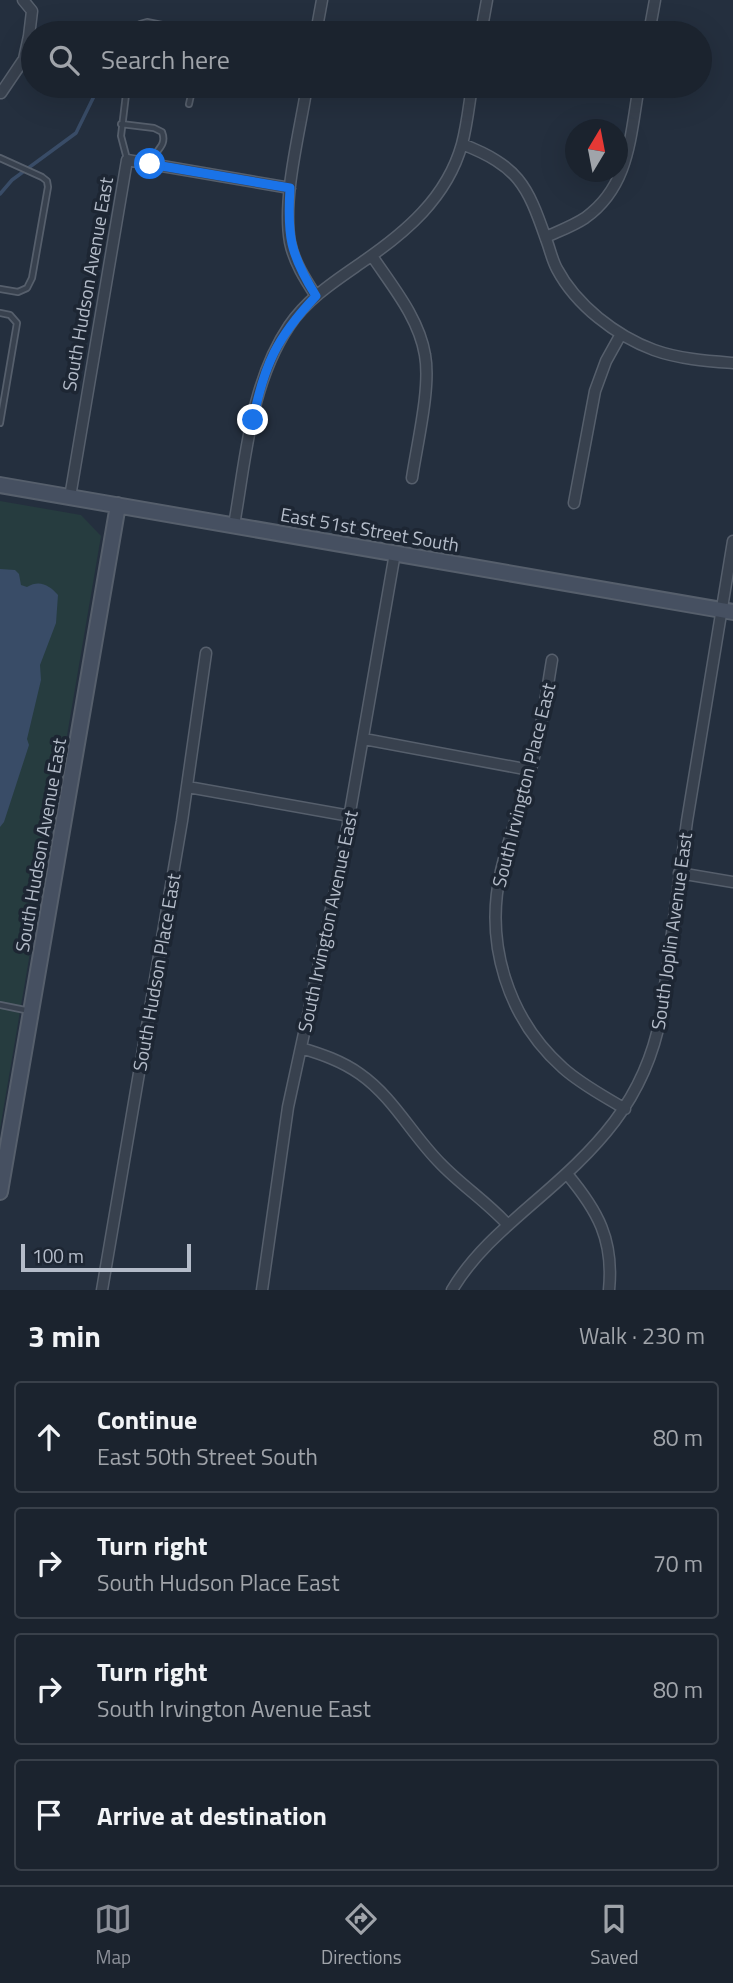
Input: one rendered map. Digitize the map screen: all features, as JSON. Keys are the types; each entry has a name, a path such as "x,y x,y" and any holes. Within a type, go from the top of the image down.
{"main road":[{"name":"East 51st Street South","path":"0,485 728,611"},
{"name":"South Hudson Avenue East","path":"0,1192 118,505"}],"street":[{"path":"23,0 32,11 31,21"},
{"path":"318,21 322,0"},
{"path":"483,21 487,0"},
{"path":"651,21 655,0"},
{"path":"1,93 21,64"},
{"path":"305,98 288,215 290,242 300,270 316,296"},
{"path":"234,525 253,420 264,376 278,343 290,324 316,296 416,221 435,200 450,174 462,144 470,98"},
{"path":"546,237 583,219 603,203 625,166 637,98"},
{"path":"462,144 499,161 517,177 528,192 556,268 570,289 596,315 621,334 654,350 688,359 733,363"},
{"path":"127,160 290,188"},
{"name":"South Hudson Avenue East","path":"70,497 127,160"},
{"path":"372,256 414,321 425,356 425,388 412,478"},
{"path":"573,503 595,391 606,361 621,334"},
{"name":"South Joplin Avenue East","path":"452,1290 474,1258 567,1174 603,1137 625,1109 646,1068 658,1029 679,873 728,611 733,541"},
{"name":"South Irvington Avenue East","path":"262,1290 283,1138 350,816 395,553"},
{"name":"South Hudson Place East","path":"102,1290 188,787 206,653"},
{"name":"South Irvington Place East","path":"552,660 544,712 530,770 501,871 496,901 497,937 505,981 517,1009 541,1046 584,1085 625,1109"},
{"path":"364,739 530,770"},
{"path":"188,787 350,816"},
{"path":"679,873 733,883"},
{"path":"301,1048 340,1062 362,1075 384,1095 442,1165 508,1225"},
{"path":"567,1174 588,1200 603,1230 609,1257 608,1290"}],"lane":[{"path":"125,98 121,136 127,160"},
{"path":"189,104 190,98"},
{"path":"121,124 154,128 162,132 163,145 152,156 150,164"},
{"path":"0,158 34,172 47,181 48,187 32,278 23,291 0,289"},
{"path":"0,313 10,315 17,323 0,423"},
{"path":"0,1005 31,1011"}],"green space":[{"path":"0,501 81,515 101,536 0,1129"}],"water":[{"path":"0,569 15,570 19,574 21,585 44,585 58,595 56,623 40,665 41,680 27,739 29,745 4,822 0,827"}],"waterway":[{"path":"0,194 12,180 76,133 93,98"}],"route":[{"path":"150,164 290,188 290,242 300,270 316,296 290,324 278,343 259,388 253,420"}]}
